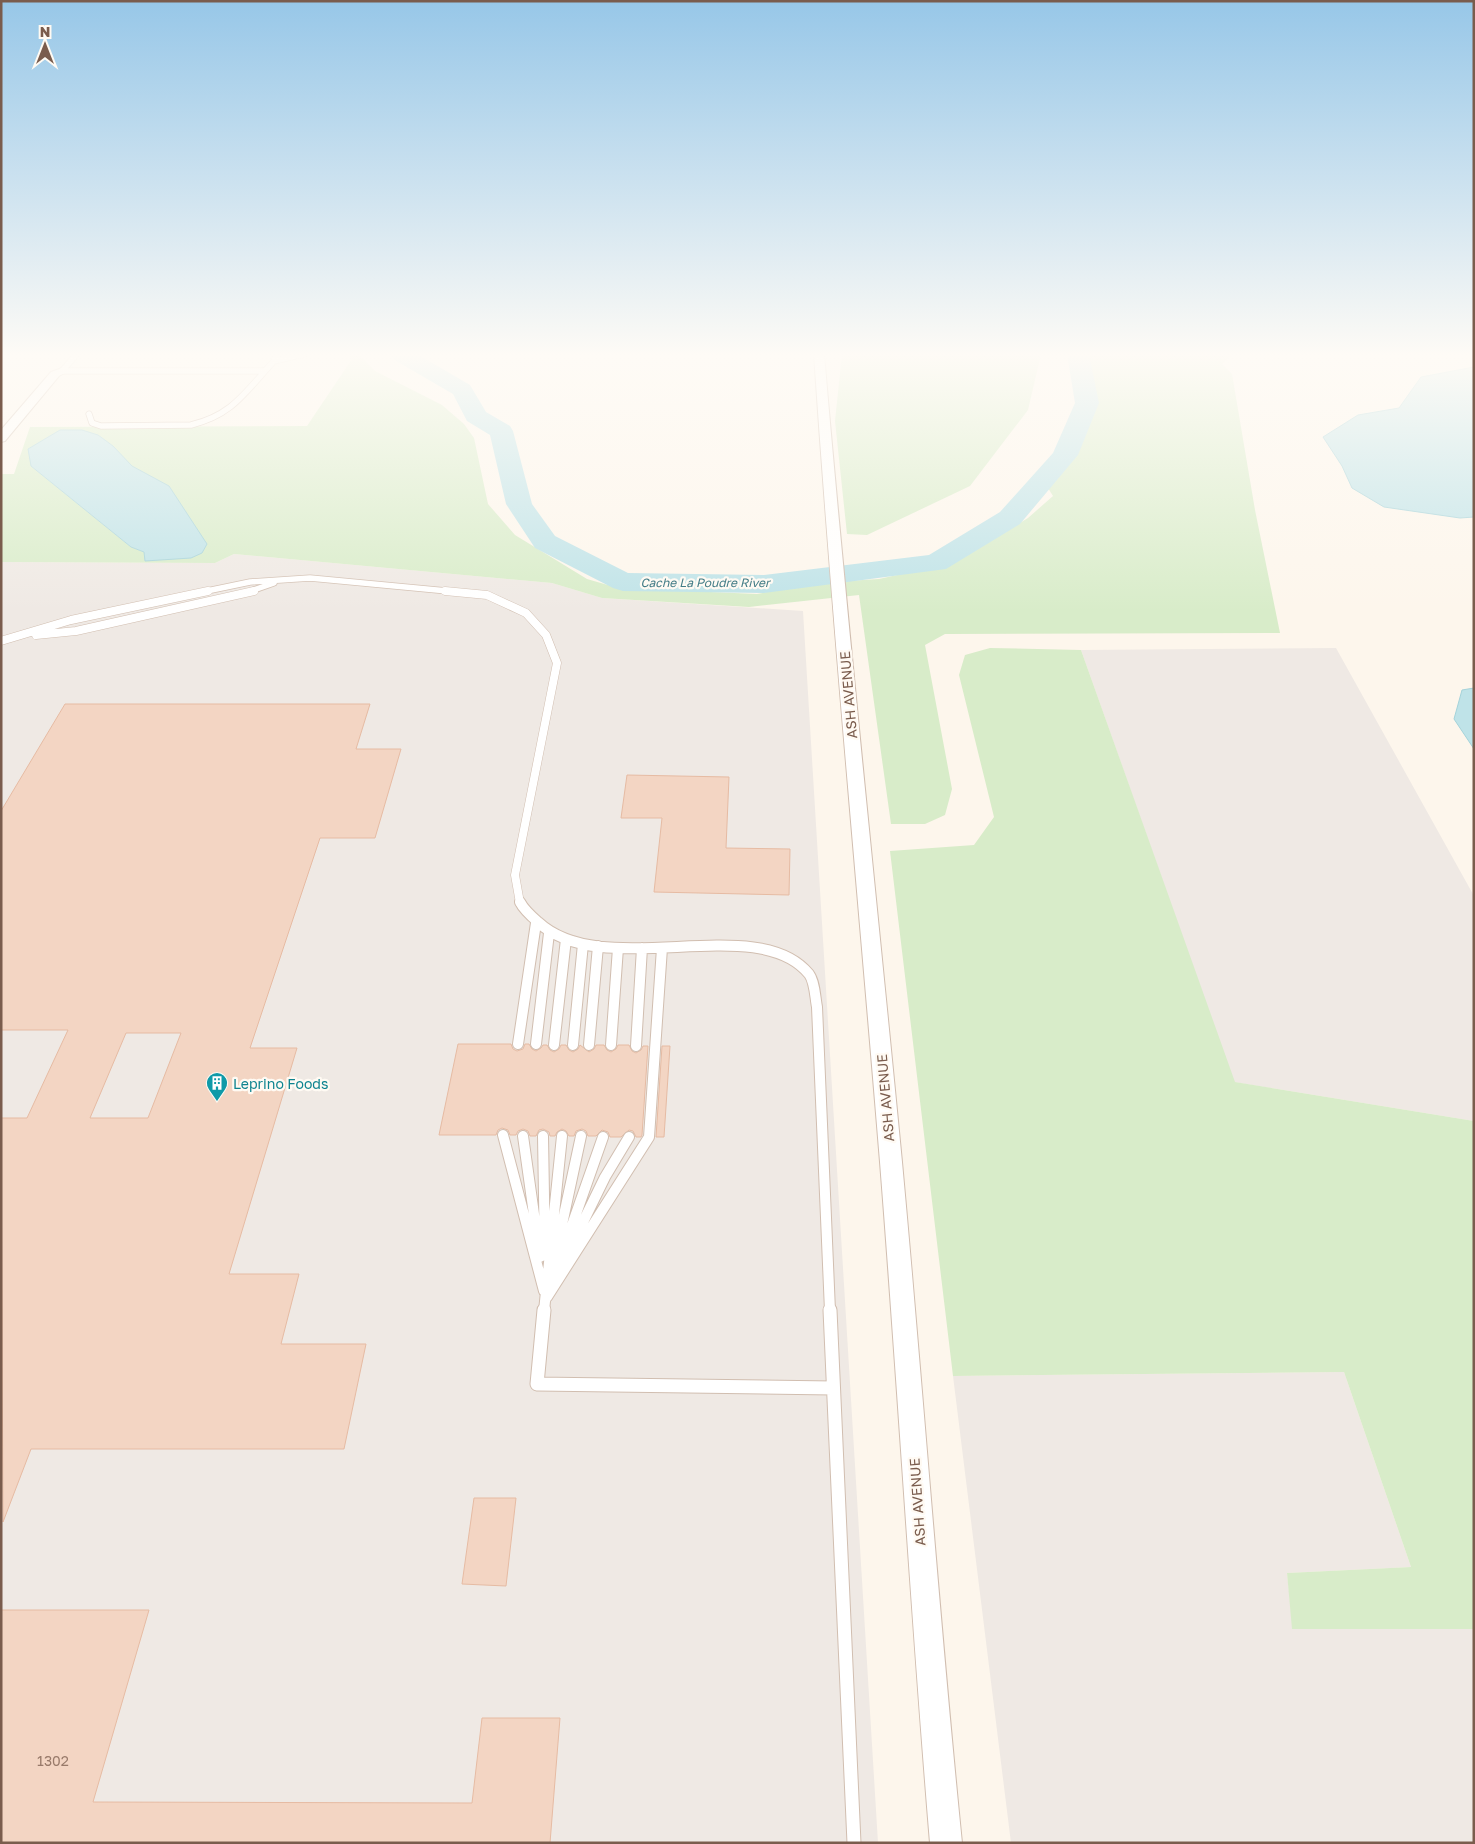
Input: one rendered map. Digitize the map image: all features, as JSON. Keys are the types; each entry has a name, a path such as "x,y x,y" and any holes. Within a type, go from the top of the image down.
{"street":[{"name":"ASH AVENUE","path":"826,440 891,1174 930,1668 946,1843"}],"lane":[{"path":"1,641 71,620 250,582 318,578 487,595 526,613 546,635 556,663 515,875 522,907 536,923 549,933 566,940 618,948 754,947 788,955 810,975 817,1008 832,1388 854,1843"},
{"path":"10,638 76,630 254,591 281,580"},
{"path":"518,1044 536,923"},
{"path":"536,1044 549,933"},
{"path":"554,1045 566,940"},
{"path":"573,1045 583,944"},
{"path":"589,1045 598,946"},
{"path":"611,1045 618,948"},
{"path":"636,1046 642,948"},
{"path":"546,1299 650,1137 662,948"},
{"path":"503,1135 546,1299"},
{"path":"523,1136 546,1299"},
{"path":"543,1136 546,1299"},
{"path":"562,1136 537,1384 832,1388"},
{"path":"546,1299 581,1136"},
{"path":"546,1299 603,1137"},
{"path":"546,1299 605,1176 629,1137"}],"shaded area":[{"path":"234,554 552,583 602,598 803,611 878,1843 1,1843 1,562 215,563"},
{"path":"1336,648 1474,896 1474,1121 1234,1082 1081,650"},
{"path":"1344,1372 1411,1567 1287,1573 1293,1629 1474,1629 1474,1843 1011,1843 953,1376"}],"green space":[{"path":"26,440 474,440 488,504 515,535 587,579 618,588 757,594 815,583 879,579 956,562 1028,518 1053,496 1048,488 1072,453 1077,440 1243,440 1280,633 945,634 925,645 952,789 945,815 925,824 891,824 859,595 749,607 602,598 552,583 234,554 215,563 1,562 1,474 14,474","holes":["113,446 131,466 142,473 144,552 131,547 31,466"]},
{"path":"837,440 1005,440 970,486 867,535 847,534"},
{"path":"990,648 1081,650 1235,1082 1474,1121 1474,1629 1292,1629 1287,1573 1411,1567 1344,1372 953,1376 890,851 974,845 994,817 959,675 965,655"}],"water":[{"path":"43,440 105,440 132,466 169,486 207,544 202,553 191,558 145,561 144,552 131,547 31,466 28,449"},
{"path":"1325,440 1474,440 1474,517 1460,518 1384,507 1352,488 1342,466"},
{"path":"1474,688 1474,749 1454,719 1462,690"}],"building":[{"name":"Leprino Foods","path":"65,704 370,704 356,749 401,749 375,838 320,838 250,1048 297,1048 229,1274 299,1274 281,1344 366,1344 344,1449 31,1449 3,1522 1,1118 27,1118 68,1030 1,1030 1,811","holes":["126,1033 181,1033 148,1118 90,1118"]},
{"path":"627,775 729,777 726,848 790,849 789,895 654,892 662,818 621,818"},
{"path":"458,1044 511,1044 513,1049 517,1051 523,1049 525,1044 529,1044 536,1051 543,1045 547,1045 554,1052 561,1045 566,1045 573,1052 580,1045 589,1052 596,1045 604,1045 611,1052 618,1045 629,1045 632,1051 636,1053 643,1046 648,1046 641,1137 636,1137 633,1131 629,1130 621,1137 610,1137 608,1132 602,1130 596,1136 588,1136 586,1131 582,1129 576,1131 574,1136 569,1136 562,1129 555,1136 550,1136 549,1132 543,1129 539,1130 536,1136 530,1136 528,1131 523,1129 518,1131 516,1135 510,1135 508,1130 502,1128 498,1130 496,1135 439,1135"},
{"path":"662,1046 670,1046 664,1137 656,1137"},
{"path":"474,1498 516,1498 506,1586 462,1584"},
{"path":"1,1610 149,1610 93,1802 472,1803 482,1718 560,1718 550,1843 1,1843"}],"waterway":[{"name":"Cache La Poudre River","path":"503,440 519,504 545,542 623,582 764,584 936,563 1010,518 1065,455 1071,440"}],"place":[{"name":"Leprino Foods","path":"217,1102"}]}
